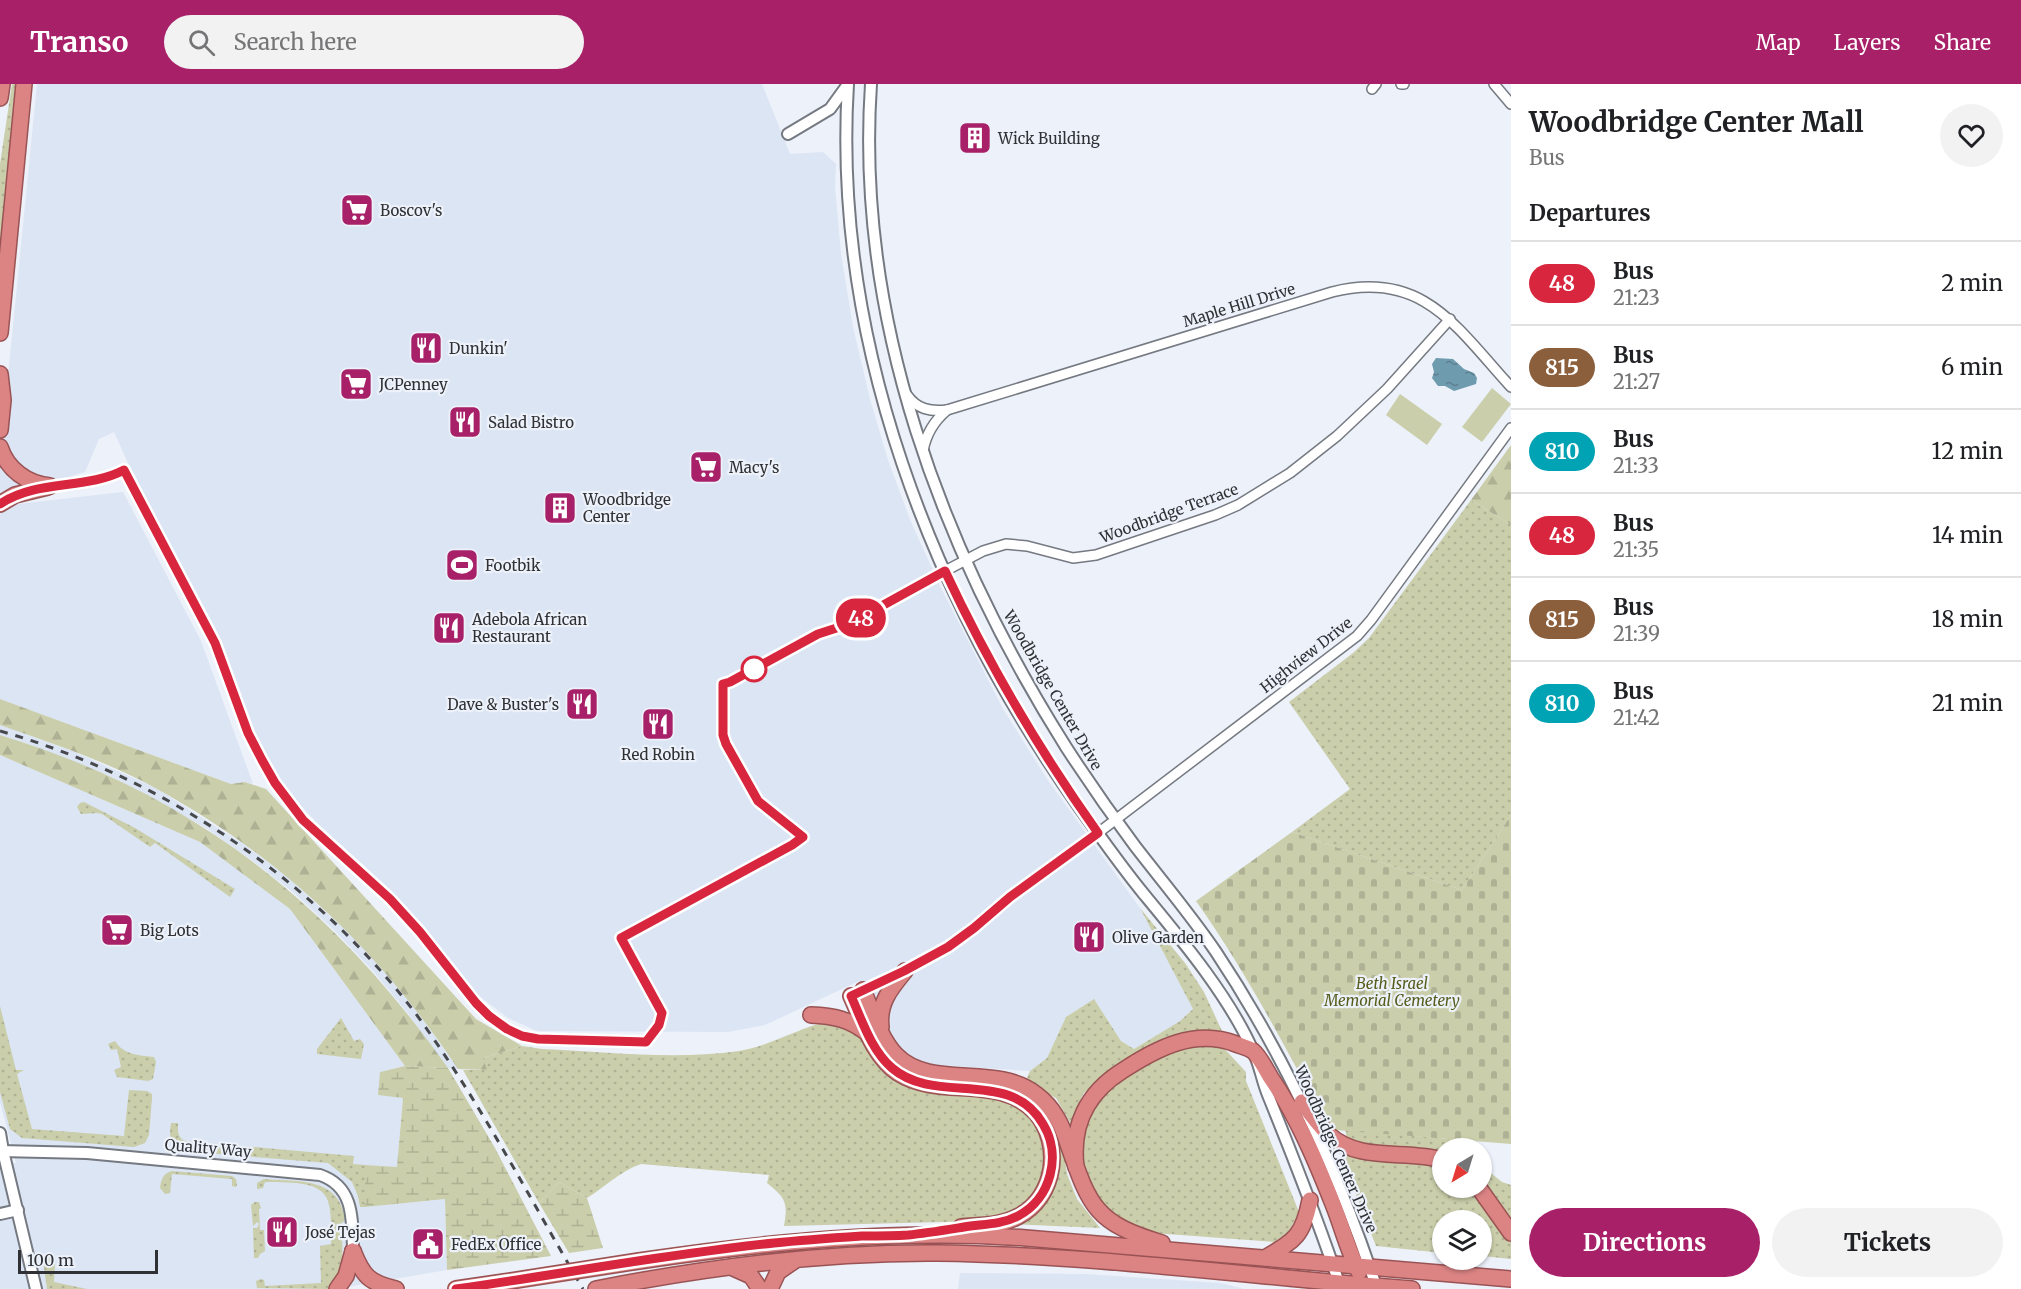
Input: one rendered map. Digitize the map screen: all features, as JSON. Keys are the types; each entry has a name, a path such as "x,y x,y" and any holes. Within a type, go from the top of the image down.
{"highway":[{"path":"0,99 2,84"},
{"path":"0,333 24,84"},
{"path":"0,374 3,400 0,430"},
{"path":"0,447 5,459 19,474 36,483 50,486 15,495 0,504"},
{"path":"876,1034 883,1003 904,971"},
{"path":"857,993 876,1034 884,1060 894,1070 927,1084 997,1091 1022,1101 1040,1118 1050,1140 1053,1158 1047,1185 1034,1204 1020,1216 999,1223 908,1235"},
{"path":"811,1015 841,1018 876,1034 896,1055 917,1069 1005,1080 1033,1091 1057,1117 1088,1196 1096,1208 1112,1222 1136,1235 1195,1252"},
{"path":"1076,1167 1075,1142 1082,1114 1099,1089 1119,1072 1160,1049 1190,1039 1216,1038 1254,1052 1277,1087 1308,1147 1362,1265 1366,1281 1377,1288"},
{"path":"1302,1102 1329,1135 1349,1148 1373,1153 1432,1158"},
{"path":"1486,1198 1511,1233"},
{"path":"1266,1258 1288,1244 1300,1232 1305,1223 1310,1200"},
{"path":"456,1289 790,1241 908,1235 1017,1238 1511,1279"},
{"path":"337,1289 346,1276 354,1251"},
{"path":"354,1251 359,1265 368,1278 376,1284 396,1289"},
{"path":"596,1289 728,1267 802,1258 886,1254 1035,1257 1242,1274 1347,1286 1412,1289"},
{"path":"770,1289 781,1269 788,1263 802,1258"},
{"path":"1332,1263 1342,1269 1347,1286"},
{"path":"728,1267 747,1273 760,1289"},
{"path":"1242,1274 1267,1289"}],"street":[{"path":"788,134 830,109 848,84"},
{"path":"848,84 849,199 852,246 862,312 878,383 892,430 924,520 945,571 980,643 1054,770 1098,833 1204,972 1254,1052 1266,1091 1310,1200 1332,1263"},
{"name":"Woodbridge Center Drive","path":"871,84 869,143 874,229 884,304 903,387 923,454 966,560 1001,634 1033,693 1067,748 1115,819 1216,952 1256,1019 1302,1102 1342,1194 1362,1265"},
{"path":"1494,84 1511,104"},
{"name":"Maple Hill Drive","path":"903,387 909,398 922,408 933,411 947,410 1345,289 1377,287 1403,292 1427,302 1450,319 1511,387"},
{"name":"Woodbridge Terrace","path":"945,571 990,548 1011,543 1067,557 1090,557 1122,548 1230,509 1271,486 1328,444 1382,393 1450,319"},
{"path":"923,454 930,431 947,410"},
{"name":"Highview Drive","path":"1098,833 1357,636 1511,428"},
{"path":"0,1133 1,1149 36,1289"},
{"name":"Quality Way","path":"1,1149 87,1153 320,1175 335,1182 347,1195 354,1251"},
{"path":"0,1214 18,1210"}],"shaded area":[{"name":"Woodbridge Center","path":"37,84 762,84 790,154 823,152 836,164 835,187 841,254 853,327 870,399 888,460 911,522 941,588 1003,709 1047,779 1140,908 1193,1009 1180,1021 1134,1049 1121,1041 1094,999 1066,1017 1047,1058 1030,1071 922,1064 901,1050 859,981 765,1025 728,1032 537,1031 508,1018 478,995 410,911 319,825 288,792 277,775 254,730 214,626 193,592 114,432 99,439 85,472 0,497 0,457"},
{"path":"123,492 201,641 253,784 245,782 231,784 0,699 0,506"},
{"path":"0,725 72,751 156,788 243,844 284,874 355,939 408,998 458,1069 448,1068 373,971 333,929 294,893 253,861 206,828 116,779 0,735"},
{"path":"0,755 200,842 290,909 405,1066 380,1072 403,1097 397,1168 365,1165 365,1207 445,1199 447,1270 335,1289 0,1289 0,1161 16,1163 0,1102"},
{"path":"960,1273 1085,1274 1221,1283 1244,1289 958,1289"}],"green space":[{"path":"12,84 17,84 0,255 0,164"},
{"path":"1492,388 1511,404 1482,442 1462,427"},
{"path":"1400,394 1442,424 1427,445 1386,415"},
{"path":"1511,445 1511,525 1471,500"},
{"path":"1471,500 1511,525 1511,815 1462,890 1292,832 1350,789 1289,702 1369,638"},
{"path":"0,699 231,784 245,782 266,789 476,1019 522,1046 483,1058 487,1070 458,1069 428,1026 361,946 325,910 286,877 246,845 157,789 99,761 0,725"},
{"path":"0,735 70,760 136,789 196,823 253,862 306,906 356,955 403,1009 448,1068 405,1066 290,909 200,842 0,755"},
{"path":"84,802 135,828 235,889 230,897 155,843 150,847 102,814 81,814 77,807"},
{"name":"Beth Israel Memorial Cemetery","path":"1511,815 1511,1144 1492,1142 1492,1138 1436,1138 1335,1130 1323,1117 1247,980 1196,901 1292,832 1462,890"},
{"path":"1140,908 1185,963 1204,992 1222,1031 1198,1031 1150,1045 1124,1060 1083,1094 1071,1124 1056,1098 1025,1082 1030,1071 1047,1058 1066,1017 1094,999 1121,1041 1134,1049 1180,1021 1193,1009"},
{"path":"0,1006 16,1070 24,1070 17,1074 32,1129 124,1136 129,1090 147,1091 152,1094 152,1098 149,1135 145,1143 134,1147 22,1138 10,1129 0,1092"},
{"path":"341,1018 354,1041 360,1039 364,1044 361,1059 317,1054 317,1049"},
{"path":"831,1021 861,1035 883,1066 907,1086 1007,1099 1026,1110 1038,1125 1044,1144 1045,1159 1040,1187 1014,1212 982,1221 784,1226 786,1212 784,1202 782,1197 767,1183 769,1175 641,1164 619,1175 587,1198 559,1182 539,1203 463,1070 486,1070 483,1058 522,1046 666,1055 739,1051 751,1049"},
{"path":"115,1041 127,1052 154,1057 156,1062 153,1079 148,1081 117,1077 114,1070 121,1067 117,1049 111,1050 108,1044"},
{"path":"1221,1045 1246,1072 1246,1081 1299,1212 1288,1233 1274,1242 1140,1232 1112,1218 1090,1192 1079,1159 1082,1125 1103,1090 1132,1069 1183,1046"},
{"path":"405,1066 448,1068 495,1148 551,1256 447,1270 445,1199 365,1207 365,1165 397,1167 403,1098 378,1095 380,1072"},
{"path":"1043,1106 1062,1141 1067,1174 1077,1199 1100,1228 1012,1224 1030,1219 1057,1181 1056,1144"},
{"path":"171,1123 178,1123 180,1136 186,1141 354,1156 353,1164 365,1165 365,1207 360,1207 352,1182 328,1163 183,1151 178,1149 171,1140"},
{"path":"1345,1130 1438,1138 1432,1138 1432,1154 1348,1142"},
{"path":"1337,1147 1432,1163 1432,1198 1478,1198 1487,1210 1432,1210 1432,1252 1376,1246"},
{"path":"172,1171 232,1176 236,1179 237,1185 232,1186 232,1179 172,1174 170,1193 165,1194 160,1188 161,1182 165,1175"},
{"path":"1492,1174 1502,1182 1511,1185 1511,1222 1491,1198"},
{"path":"264,1179 315,1184 335,1195 345,1220 341,1224 341,1268 335,1284 329,1289 257,1288 256,1281 261,1279 264,1280 265,1286 321,1283 320,1246 331,1244 330,1211 324,1194 310,1186 291,1183 265,1182 263,1188 257,1189 257,1183"},
{"path":"559,1182 587,1198 603,1248 569,1253 539,1203"},
{"path":"259,1202 261,1208 259,1209 260,1230 264,1230 265,1251 258,1258 254,1258 253,1228 257,1228 259,1224 257,1222 253,1226 251,1205"},
{"path":"1492,1216 1511,1242 1511,1259 1492,1257"},
{"path":"51,1254 55,1264 54,1282 87,1289 47,1289 43,1260"}],"water":[{"path":"1436,358 1453,359 1464,369 1474,373 1477,378 1476,384 1454,391 1445,386 1438,386 1432,378 1434,372 1432,364"}],"railway":[{"path":"0,731 60,751 119,776 176,805 230,839 282,877 331,919 375,965 416,1014 439,1047 503,1149 583,1289"}],"bus line":[{"name":"48","path":"0,504 9,498 50,486 105,478 124,470 215,643 250,736 269,774 286,800 308,825 390,899 489,1016 522,1036 545,1040 646,1042 659,1025 662,1013 621,938 803,837 753,795 726,744 723,735 723,684 822,632 849,624 945,571 980,643 1020,714 1054,770 1098,833 1010,897 948,947 851,996 875,1047 884,1060 900,1074 920,1083 1002,1092 1022,1101 1035,1112 1050,1140 1052,1165 1049,1179 1038,1200 1020,1216 991,1224 908,1235 806,1240 692,1253 456,1289"}],"place":[{"name":"Wick Building","path":"975,138"},
{"name":"Boscov's","path":"357,210"},
{"name":"Dunkin'","path":"426,348"},
{"name":"JCPenney","path":"356,384"},
{"name":"Salad Bistro","path":"465,422"},
{"name":"Macy's","path":"706,467"},
{"name":"Woodbridge Center","path":"560,508"},
{"name":"Footbik","path":"462,565"},
{"name":"Adebola African Restaurant","path":"449,628"},
{"name":"Dave & Buster's","path":"582,704"},
{"name":"Red Robin","path":"658,724"},
{"name":"Big Lots","path":"117,930"},
{"name":"Olive Garden","path":"1089,937"},
{"name":"José Tejas","path":"282,1232"},
{"name":"FedEx Office","path":"428,1244"}]}
